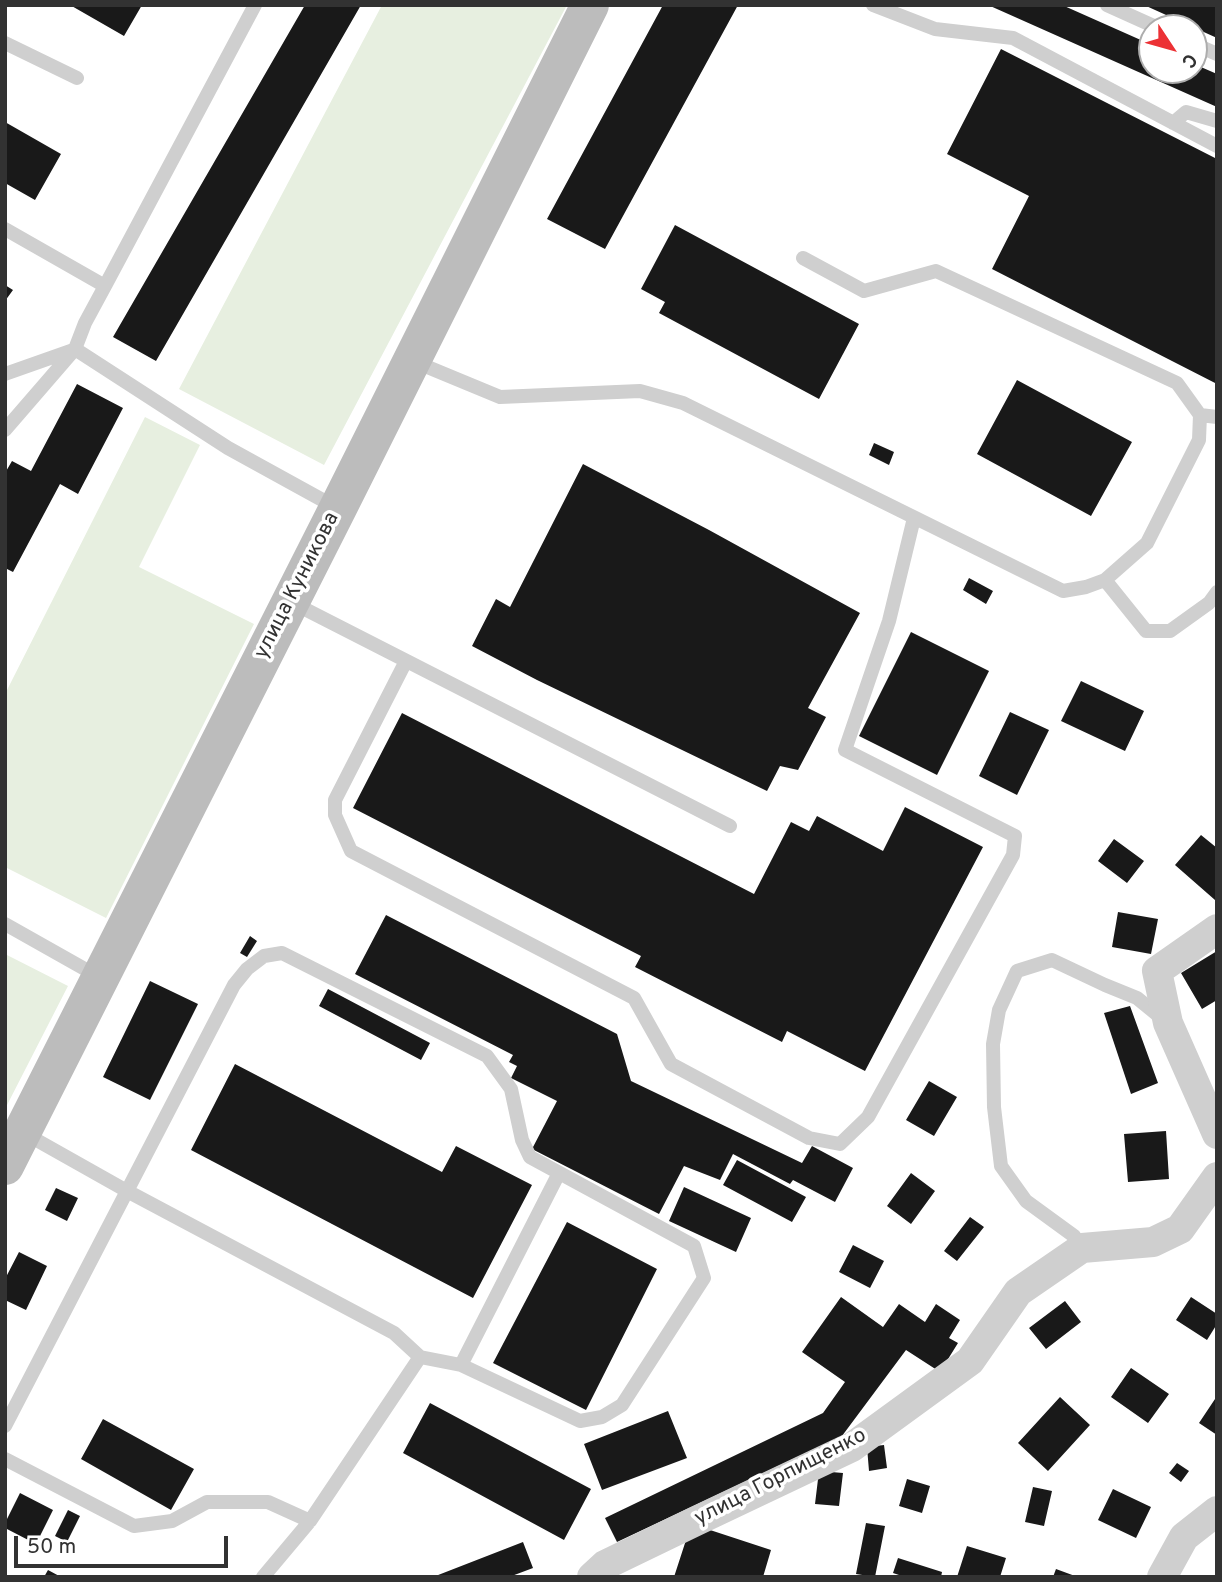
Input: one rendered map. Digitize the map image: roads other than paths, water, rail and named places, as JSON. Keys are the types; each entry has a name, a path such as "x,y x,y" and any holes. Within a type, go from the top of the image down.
{"street":[{"name":"улица Куникова","path":"5,1166 590,5"},
{"path":"1217,929 1157,971 1168,1023 1217,1133"},
{"name":"улица Горпищенко","path":"592,1577 606,1565 852,1447 970,1361 1018,1292 1082,1248 1153,1242 1180,1229 1217,1177"},
{"path":"1162,1577 1184,1537 1217,1511"}],"lane":[{"path":"5,430 75,349 85,323 254,5"},
{"path":"873,5 935,29 1013,38 1217,146"},
{"path":"1107,5 1138,19"},
{"path":"5,43 77,78"},
{"path":"1172,123 1186,112 1217,121"},
{"path":"5,229 105,286"},
{"path":"412,361 499,397 640,391 683,403 1063,591 1105,580 1147,543 1199,440 1199,415 1177,383 936,271 864,291 803,258"},
{"path":"5,374 75,349"},
{"path":"75,349 228,448 338,508"},
{"path":"1199,415 1217,418"},
{"path":"406,661 335,800 335,814 351,851 634,998 671,1064 808,1138 840,1144 868,1117 1013,855 1015,836 845,750 889,621 915,518"},
{"path":"1105,580 1146,631 1170,631 1209,603 1217,592"},
{"path":"290,601 730,826"},
{"path":"5,924 100,978"},
{"path":"5,1426 127,1191 233,985 247,969 264,956 282,953 487,1056 511,1089 522,1140 530,1157 694,1246 704,1278 622,1405 602,1417 580,1421 460,1365 420,1357 394,1333 127,1191 22,1132"},
{"path":"1082,1248 1074,1237 1026,1201 1001,1166 994,1107 993,1044 999,1010 1017,971 1052,960 1137,998 1168,1023"},
{"path":"460,1365 559,1173"},
{"path":"263,1577 310,1521 420,1357"},
{"path":"5,1459 134,1526 172,1521 207,1502 268,1502 310,1521"}]}
